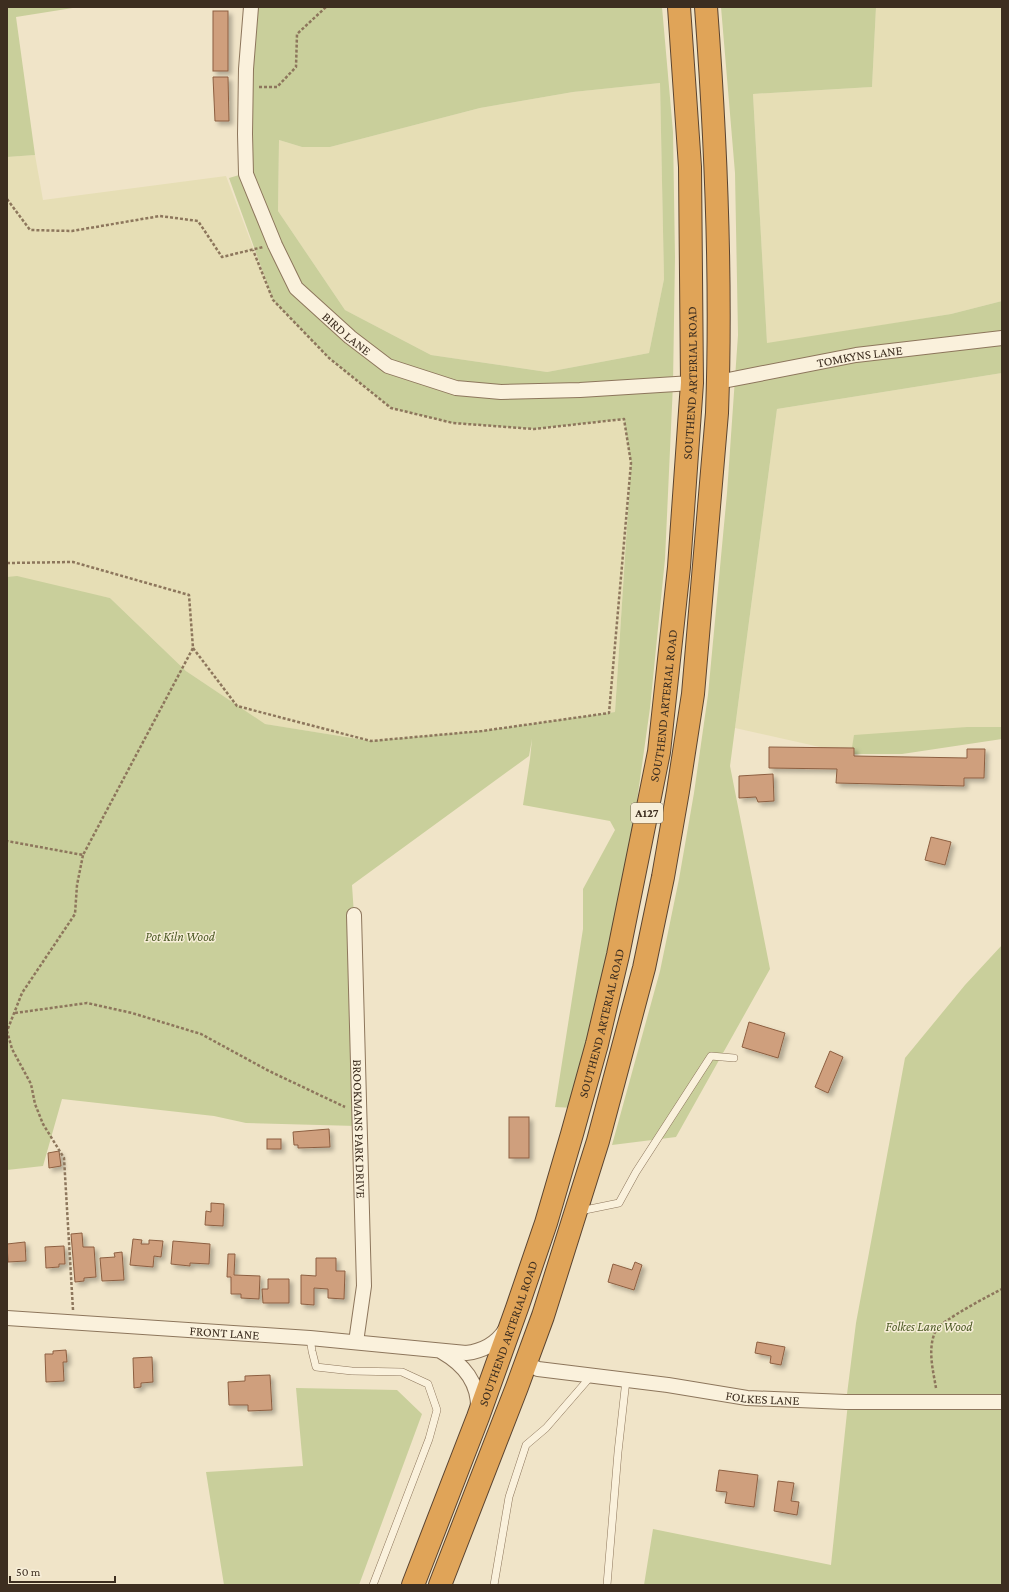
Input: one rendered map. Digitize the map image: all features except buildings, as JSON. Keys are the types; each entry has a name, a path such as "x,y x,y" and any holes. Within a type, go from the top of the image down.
{"highway":[{"name":"SOUTHEND ARTERIAL ROAD","path":"413,1585 478,1417 517,1308 552,1200 597,1044 618,955 659,752 679,567 692,383 690,167 679,7"},
{"name":"SOUTHEND ARTERIAL ROAD","path":"440,1585 526,1363 545,1309 598,1141 644,968 663,877 678,791 692,694 717,413 719,230 713,104 706,7"}],"street":[{"name":"BIRD LANE","path":"251,7 246,87 246,174 275,244 296,288 350,337 388,366 456,388 501,392 580,390 692,383"},
{"name":"TOMKYNS LANE","path":"718,382 856,355 1002,338"},
{"name":"BROOKMANS PARK DRIVE","path":"354,916 364,1286 356,1342"},
{"name":"FRONT LANE","path":"7,1318 310,1338 466,1353 474,1352 491,1345 504,1332 517,1308"},
{"path":"442,1351 458,1363 470,1378 476,1391 478,1417"},
{"name":"FOLKES LANE","path":"526,1363 538,1369 592,1375 747,1398 846,1402 1002,1402"}],"lane":[{"path":"576,1212 619,1203 636,1172 711,1056 734,1058"},
{"path":"310,1338 316,1367 352,1371 402,1372 428,1384 437,1410 429,1439 373,1585"},
{"path":"494,1585 509,1497 526,1445 546,1428 592,1375"},
{"path":"607,1585 618,1452 626,1380"}],"path":[{"path":"246,87 277,87 296,67 297,34 326,7"},
{"path":"7,199 30,230 72,231 160,216 198,221 222,257 275,244"},
{"path":"193,648 237,706 371,741 482,731 609,713 631,463 624,419 534,429 453,423 391,408 329,358 273,300 253,250"},
{"path":"7,563 73,562 189,595 193,648 83,855 77,885 75,914 22,993 7,1031 12,1049 31,1084 35,1104 44,1124 64,1158 74,1322"},
{"path":"7,842 83,855"},
{"path":"14,1013 87,1003 132,1013 201,1034 269,1071 360,1114"},
{"path":"938,1403 931,1346 936,1329 966,1308 1002,1289"}],"shaded area":[{"path":"876,7 1002,7 1002,301 951,314 767,344 753,94 872,87"},
{"path":"660,83 664,279 649,353 547,372 431,355 345,310 278,211 279,140 302,147 330,147 480,108 573,92"},
{"path":"35,155 43,200 226,176 273,300 453,423 534,429 624,419 631,463 615,712 489,730 371,741 264,724 186,671 110,598 7,577 7,157"},
{"path":"1002,373 1002,727 967,727 851,754 735,728 777,409"}],"green space":[{"path":"7,7 79,7 16,17 35,155 7,157"},
{"name":"Pot Kiln Wood","path":"246,7 662,7 673,132 675,257 673,384 665,559 650,708 626,879 574,1108 555,1107 583,929 583,889 615,830 610,821 523,805 532,739 529,756 352,885 354,915 357,1126 246,1123 214,1116 62,1099 43,1166 7,1170 7,577 17,576 110,598 186,671 265,724 371,741 489,730 615,712 631,463 624,419 534,429 453,423 391,408 329,358 273,300 229,178 246,173","holes":["660,83 664,279 649,353 547,372 431,355 345,310 278,211 279,140 302,147 330,147 480,108 573,92"]},
{"path":"721,7 876,7 872,87 753,94 767,343 951,314 1002,301 1002,373 777,409 730,766 770,969 676,1137 612,1145 660,971 679,879 694,793 708,695 727,493 738,335 735,173"},
{"path":"967,727 1002,727 1002,739 902,754 851,754 854,735"},
{"name":"Folkes Lane Wood","path":"1002,945 1002,1585 644,1585 653,1529 831,1565 848,1403 846,1402 856,1323 905,1058 965,985"},
{"path":"296,1388 397,1390 422,1414 359,1585 224,1585 206,1472 303,1466"}]}
